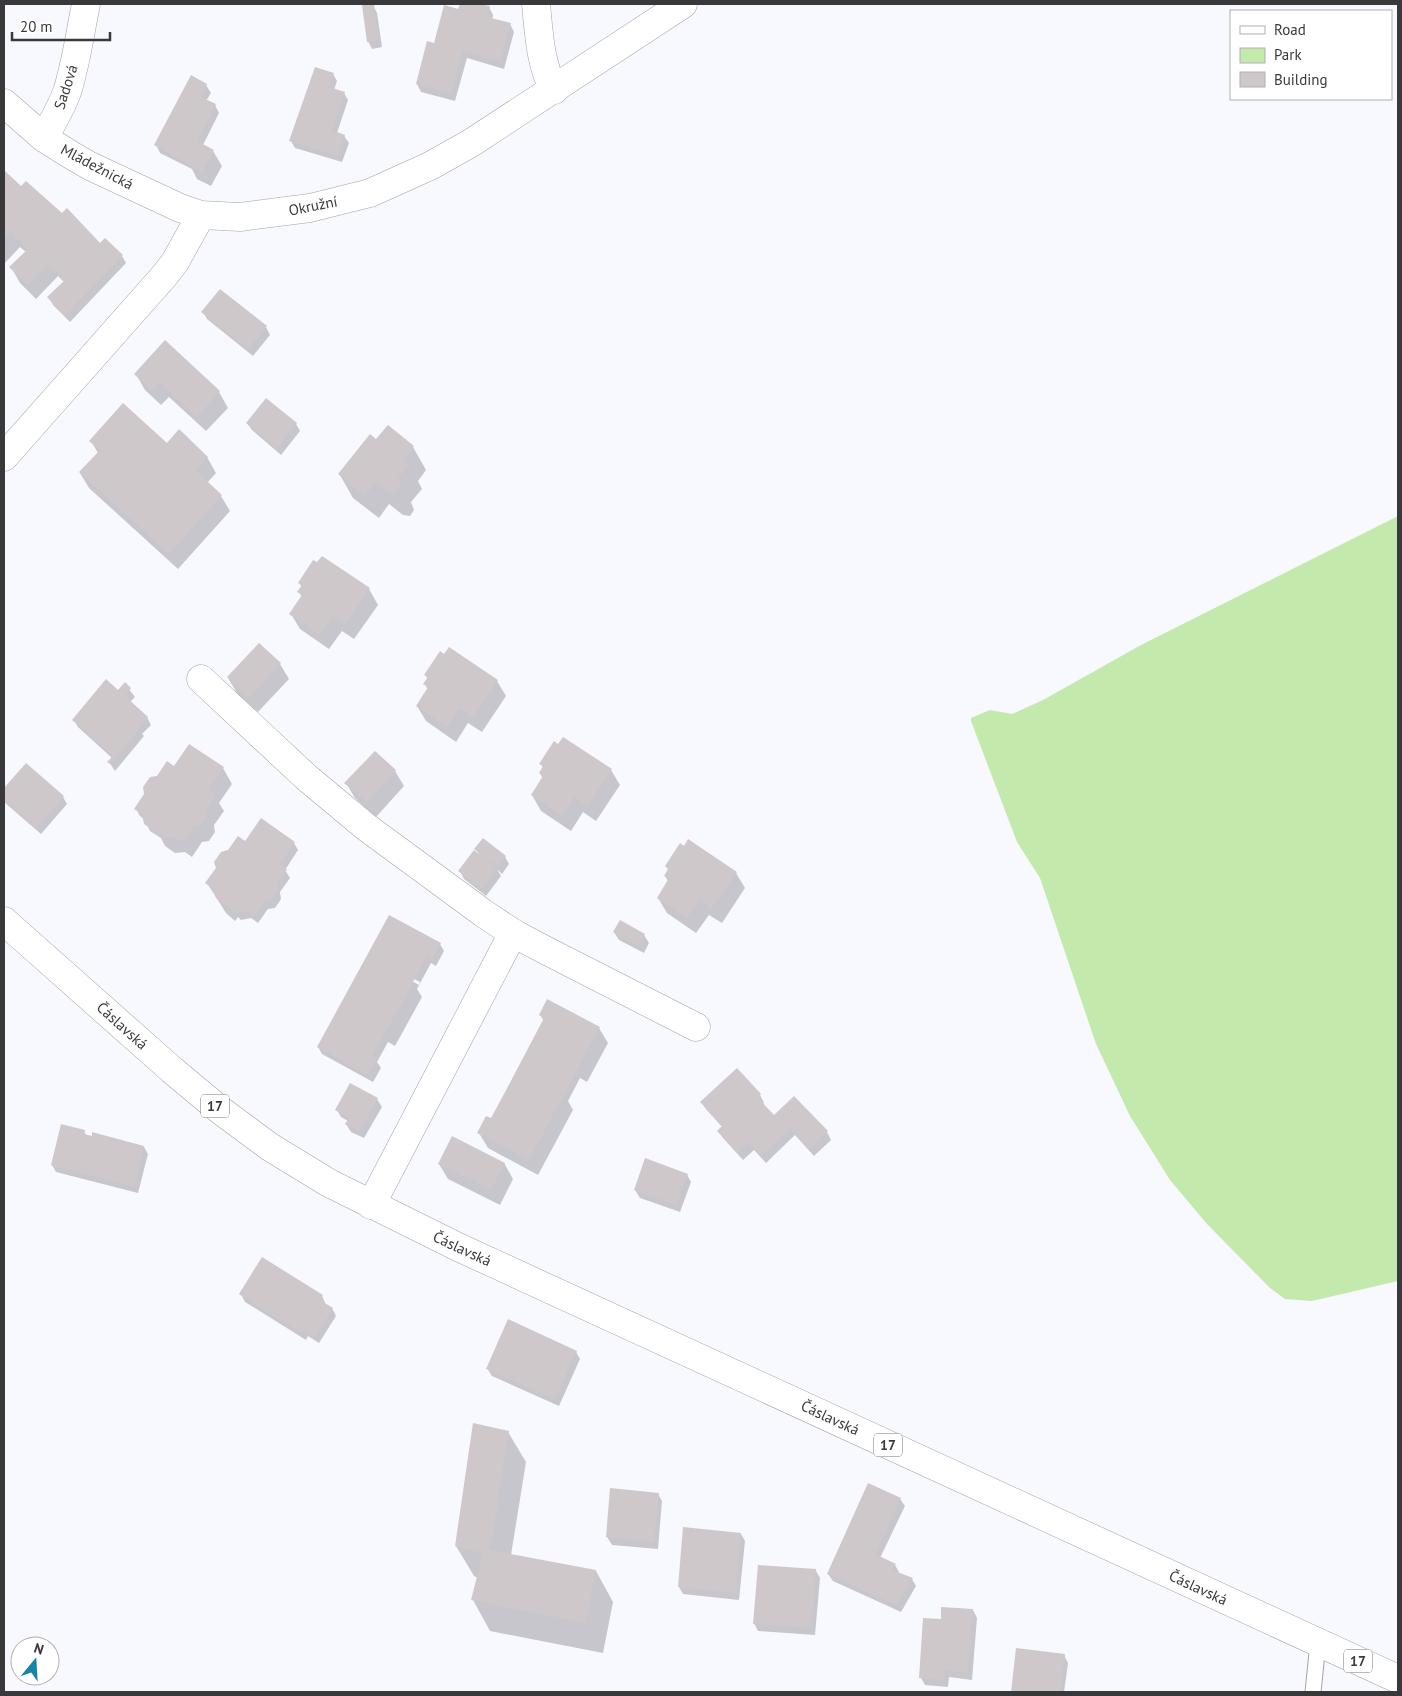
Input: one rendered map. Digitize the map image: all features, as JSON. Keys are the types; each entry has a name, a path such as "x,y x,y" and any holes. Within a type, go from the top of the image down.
{"street":[{"name":"Sadová","path":"44,138 66,93 86,4"},
{"path":"536,4 543,63 554,90"},
{"name":"Okružní","path":"201,215 240,218 310,208 370,193 430,166 472,143 683,4"},
{"name":"Mládežnická","path":"4,103 44,138 90,166 180,208 201,215"},
{"path":"9,441 165,275 175,262 201,215"},
{"path":"201,679 306,777 428,874 513,933 696,1027"},
{"name":"Čáslavská","path":"4,921 172,1070 220,1110 270,1147 329,1183 458,1247 1398,1679"},
{"path":"371,1205 513,933"}],"lane":[{"path":"1313,1692 1318,1643"}],"green space":[{"path":"1398,516 1398,1281 1312,1301 1285,1299 1270,1288 1207,1224 1170,1180 1130,1116 1096,1044 1040,878 1017,842 971,718 990,710 1012,714 1043,700 1141,645"}],"building":[{"path":"374,4 379,40 367,42 362,5"},
{"path":"460,4 490,6 487,17 511,23 500,62 463,51 451,94 416,84 427,41 434,43 444,5 458,9"},
{"path":"315,67 334,73 329,87 345,92 332,130 345,135 338,156 289,141"},
{"path":"191,75 207,84 201,97 216,104 197,141 214,150 202,172 154,145"},
{"path":"4,170 21,186 26,181 62,213 67,208 100,243 105,238 123,255 65,316 47,297 64,281 48,264 28,285 9,267 28,249 11,232 4,239"},
{"path":"220,289 267,326 248,349 201,312"},
{"path":"165,340 220,391 197,417 159,382 152,391 134,374"},
{"path":"266,398 297,423 277,448 246,423"},
{"path":"123,403 167,443 179,429 208,457 195,470 222,495 169,554 79,472 100,450 89,441"},
{"path":"388,425 414,446 403,459 409,465 398,478 401,486 396,493 388,492 376,482 365,496 338,474 370,434 376,439"},
{"path":"322,556 370,588 345,625 333,616 320,635 289,614 302,595 297,592 302,585 298,583 313,560 317,562"},
{"path":"259,643 281,663 249,698 227,677"},
{"path":"449,647 498,680 473,717 459,708 447,727 416,706 428,687 423,684 428,677 424,675 440,651 444,654"},
{"path":"106,679 118,690 125,682 131,688 125,696 148,717 110,764 107,762 113,756 72,720"},
{"path":"563,737 612,769 587,806 574,797 562,816 531,795 543,776 539,773 543,766 539,764 554,741 558,744"},
{"path":"189,744 224,767 209,790 216,795 206,809 207,816 200,826 193,827 183,842 175,837 165,838 144,824 142,814 134,809 144,794 143,787 150,777 157,776 167,761 174,766"},
{"path":"375,751 396,770 367,802 344,783"},
{"path":"26,763 64,796 36,828 4,800 4,788"},
{"path":"261,818 295,842 280,864 287,869 276,884 278,891 270,901 264,902 254,917 246,911 236,913 216,898 213,889 205,883 216,868 214,862 221,852 228,850 238,836 245,841"},
{"path":"483,838 506,856 498,867 474,849"},
{"path":"688,839 737,872 712,908 700,900 687,918 657,898 669,878 664,876 668,869 665,866 680,843 684,846"},
{"path":"474,850 497,868 482,889 458,871"},
{"path":"389,915 441,943 432,959 427,956 372,1057 377,1059 368,1075 317,1047"},
{"path":"620,920 645,934 639,946 613,932"},
{"path":"547,999 600,1027 529,1160 477,1133 486,1116 491,1118 544,1018 539,1015"},
{"path":"737,1068 761,1094 758,1098 774,1115 794,1096 828,1131 809,1149 790,1129 761,1156 749,1143 738,1153 717,1131 722,1126 700,1102"},
{"path":"350,1083 378,1098 359,1132 345,1124 349,1118 335,1110"},
{"path":"61,1124 85,1130 84,1134 92,1136 92,1132 144,1146 134,1187 51,1165"},
{"path":"452,1136 505,1163 491,1190 438,1164"},
{"path":"645,1158 688,1174 676,1205 634,1190"},
{"path":"262,1257 323,1295 320,1300 333,1308 315,1337 303,1330 301,1333 239,1294"},
{"path":"508,1319 577,1351 555,1399 486,1369"},
{"path":"473,1423 509,1431 490,1550 596,1570 586,1623 471,1600 483,1553 455,1546"},
{"path":"868,1483 901,1498 875,1554 896,1564 892,1570 913,1578 897,1605 827,1574"},
{"path":"610,1488 659,1493 654,1542 606,1537"},
{"path":"683,1527 741,1533 736,1593 678,1587"},
{"path":"758,1565 816,1569 811,1628 753,1624"},
{"path":"941,1607 973,1609 968,1673 945,1670 944,1680 919,1678 923,1618 941,1619"},
{"path":"1016,1648 1065,1654 1060,1692 1011,1692"}]}
